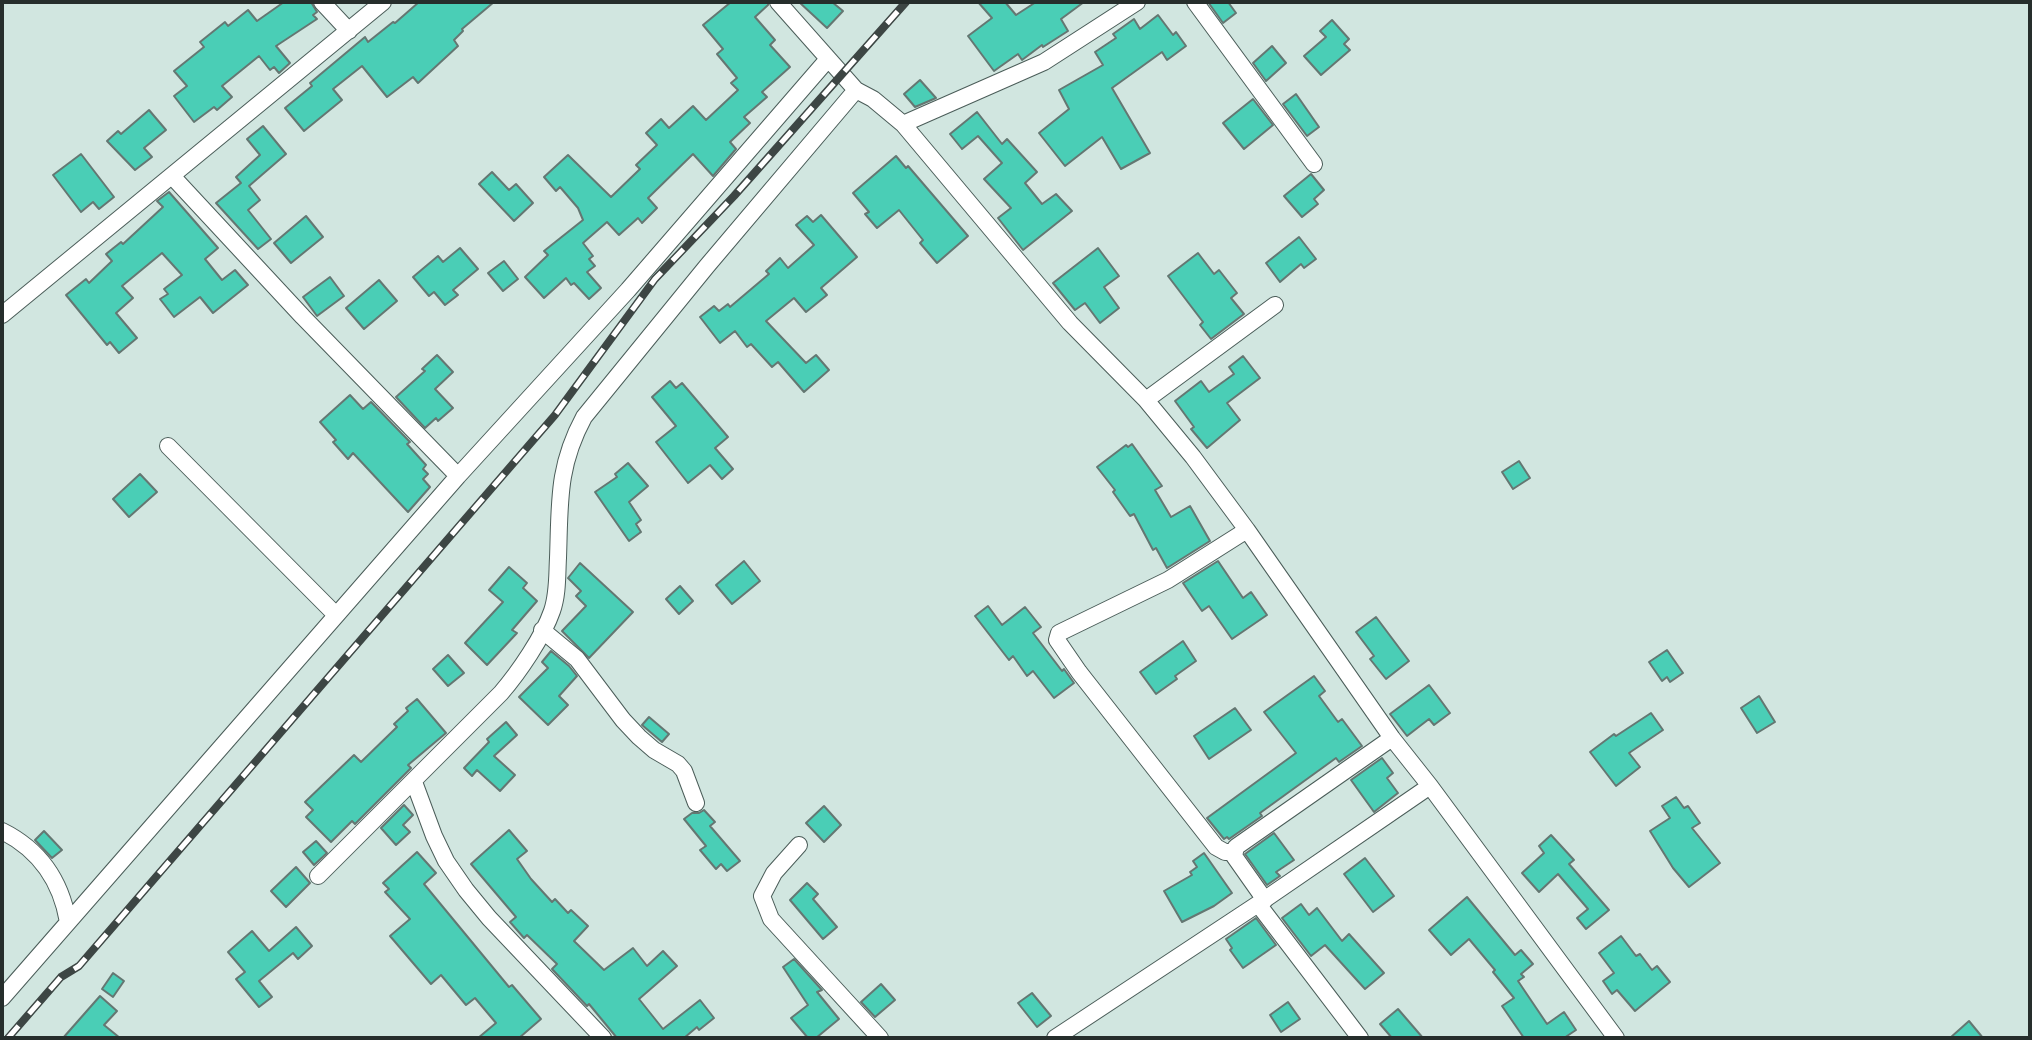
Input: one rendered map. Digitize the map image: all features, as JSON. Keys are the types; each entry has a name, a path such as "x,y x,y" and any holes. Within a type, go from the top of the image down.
{"street":[{"path":"322,2 349,31"},
{"path":"2,315 383,2"},
{"path":"778,2 856,90 891,112 903,124 1070,323 1146,400 1193,457 1392,738 1616,1038"},
{"path":"903,124 1044,62 1137,2"},
{"path":"1195,2 1314,164"},
{"path":"2,998 458,477 628,290 828,59"},
{"path":"318,876 502,693 524,664 552,611 556,589 561,482 572,439 584,417 707,265 856,90"},
{"path":"172,176 303,317 458,477"},
{"path":"1146,400 1275,305"},
{"path":"167,446 336,615"},
{"path":"1234,852 1224,852 1216,847 1057,640 1059,633 1168,580 1247,530"},
{"path":"542,630 577,659 639,737 654,750 672,759 684,771 696,803"},
{"path":"1360,1038 1261,902 1234,852 1236,847 1392,738"},
{"path":"414,782 446,861 466,890 489,918 603,1038"},
{"path":"1055,1038 1430,786"},
{"path":"2,831 33,853 55,878 65,900 68,922"},
{"path":"799,845 775,873 762,896 771,919 880,1038"}],"building":[{"path":"284,2 311,2 317,12 313,15 317,19 276,46 290,63 279,73 274,67 270,70 259,56 222,86 232,97 217,110 214,107 194,122 174,96 187,86 174,71 204,47 200,42 225,22 228,26 248,10 257,21"},
{"path":"419,2 494,2 462,29 454,40 458,46 418,83 413,77 387,97 362,66 333,89 342,100 304,131 285,108 312,86 310,83 365,37 368,42"},
{"path":"731,2 768,2 755,17 775,40 770,45 790,67 762,92 767,97 744,117 750,123 730,142 736,149 713,176 693,154 648,198 657,208 642,223 638,218 619,235 607,222 583,243 593,256 589,259 595,266 587,272 601,288 589,299 566,278 544,298 525,277 548,255 544,251 583,220 578,208 560,187 556,191 544,177 568,155 611,197 640,169 636,165 657,145 646,133 661,119 669,128 693,106 706,120 738,90 731,83 737,78 717,54 723,49 703,25"},
{"path":"799,2 832,2 843,11 827,28"},
{"path":"978,2 1005,2 1016,15 1036,2 1084,2 1061,19 1068,31 1022,60 1018,54 994,71 968,36 992,18"},
{"path":"1208,2 1228,2 1236,13 1223,23"},
{"path":"1158,15 1173,35 1176,32 1186,46 1167,60 1162,52 1112,88 1150,153 1121,169 1102,137 1065,166 1039,133 1069,109 1059,90 1103,65 1095,52 1116,38 1113,34 1134,19 1140,29"},
{"path":"1332,20 1349,39 1344,44 1350,50 1321,75 1304,56 1326,37 1320,31"},
{"path":"1272,46 1286,63 1266,81 1253,63"},
{"path":"920,80 936,98 915,107 904,94"},
{"path":"1296,94 1319,127 1307,136 1283,104"},
{"path":"1253,99 1273,125 1244,149 1223,123"},
{"path":"149,110 166,130 144,148 152,157 135,170 107,141 118,131 121,134"},
{"path":"977,112 1002,144 1007,139 1037,172 1025,183 1042,204 1056,194 1072,211 1023,250 998,218 1011,208 984,179 1002,163 978,136 962,149 950,134"},
{"path":"263,126 286,154 249,186 260,200 248,210 271,239 258,249 216,203 241,183 236,177 260,155 247,139"},
{"path":"81,154 114,197 99,209 93,202 81,212 53,175"},
{"path":"896,156 906,168 908,166 968,236 937,263 920,243 923,240 899,210 877,228 865,214 869,212 853,193"},
{"path":"492,172 509,190 516,184 533,203 514,221 479,184"},
{"path":"1311,174 1324,190 1314,199 1318,204 1302,217 1284,196"},
{"path":"169,192 218,248 205,259 222,280 235,270 248,285 213,313 200,297 174,317 160,299 168,294 164,289 182,275 162,253 122,286 133,298 116,313 137,338 119,353 110,342 107,345 66,295 86,279 89,283 112,261 106,254 121,242 123,244 163,207 157,201"},
{"path":"821,215 857,257 821,288 827,295 806,312 794,298 766,321 806,363 816,355 829,370 804,392 778,362 772,367 751,344 747,347 735,331 720,343 700,317 714,306 719,311 728,304 730,307 769,274 766,271 780,258 788,268 814,245 796,225 807,216 813,222"},
{"path":"306,216 323,237 291,263 274,243"},
{"path":"1299,237 1316,259 1304,268 1301,264 1280,282 1266,263"},
{"path":"460,248 478,269 453,290 458,295 445,305 434,292 429,296 413,277 438,256 443,262"},
{"path":"1098,248 1119,276 1104,287 1119,308 1100,323 1085,303 1075,310 1053,283"},
{"path":"1198,253 1214,274 1219,270 1237,293 1231,298 1244,314 1211,339 1200,325 1203,322 1168,276"},
{"path":"504,261 518,279 503,291 488,273"},
{"path":"330,277 344,296 317,316 303,297"},
{"path":"379,280 397,301 364,329 346,308"},
{"path":"437,355 453,372 435,389 453,408 425,428 396,397 425,371 422,369"},
{"path":"1243,356 1260,378 1227,403 1240,420 1207,448 1191,429 1194,427 1175,401 1201,381 1209,392 1234,374 1229,367"},
{"path":"670,381 676,388 682,383 728,437 715,448 733,469 722,479 710,465 688,483 656,442 676,426 652,397"},
{"path":"350,395 363,409 371,402 410,442 407,444 426,465 423,469 428,474 423,479 430,487 408,512 353,453 348,459 320,422"},
{"path":"1132,444 1162,486 1155,490 1171,517 1190,506 1210,541 1167,568 1156,548 1153,550 1134,514 1130,516 1097,467 1126,445 1128,447"},
{"path":"1519,461 1530,478 1513,489 1502,472"},
{"path":"628,463 648,486 629,502 641,520 636,524 641,532 629,541 595,492 617,477 615,474"},
{"path":"140,474 157,492 129,517 113,499"},
{"path":"744,561 760,581 732,604 716,585"},
{"path":"1218,561 1243,598 1251,592 1267,615 1232,639 1209,606 1202,611 1183,583"},
{"path":"580,563 633,612 589,658 562,631 586,606 576,596 581,591 568,578"},
{"path":"509,567 527,583 523,588 537,601 512,630 517,633 487,665 465,643 503,602 489,590"},
{"path":"680,586 693,601 679,614 666,599"},
{"path":"988,606 1002,625 1025,607 1041,627 1033,633 1074,683 1054,698 1033,671 1027,676 1013,656 1009,660 975,616"},
{"path":"1376,617 1409,661 1386,679 1370,659 1374,656 1356,632"},
{"path":"1183,641 1196,661 1156,694 1140,672"},
{"path":"1667,650 1683,673 1670,682 1667,677 1662,681 1649,662"},
{"path":"551,651 577,676 559,696 568,705 548,725 519,697 548,668 542,662"},
{"path":"448,655 464,673 448,686 433,669"},
{"path":"1314,676 1325,691 1319,696 1338,722 1342,719 1362,746 1339,762 1336,758 1260,813 1262,816 1229,839 1224,839 1207,818 1296,753 1264,712"},
{"path":"1429,685 1450,713 1434,725 1429,719 1407,736 1390,714"},
{"path":"1759,696 1775,722 1757,733 1741,708"},
{"path":"417,699 446,733 408,765 411,768 355,824 352,821 331,842 306,817 313,810 305,802 354,755 361,762 397,727 394,724"},
{"path":"1235,708 1251,730 1209,759 1194,736"},
{"path":"1651,713 1663,730 1629,753 1640,767 1616,786 1590,752 1614,734 1616,736"},
{"path":"649,717 669,734 662,742 642,725"},
{"path":"506,722 517,735 494,756 515,775 500,791 477,770 472,776 464,768 489,742 487,739"},
{"path":"1382,758 1393,773 1387,778 1398,793 1374,812 1351,780"},
{"path":"1676,797 1684,808 1688,806 1700,823 1692,828 1720,863 1689,887 1673,868 1650,831 1670,818 1662,806"},
{"path":"404,805 413,815 403,825 410,832 396,845 381,828"},
{"path":"824,806 841,825 824,842 806,823"},
{"path":"704,810 715,822 710,826 740,861 727,871 721,864 716,869 700,850 706,846 684,819 692,813"},
{"path":"509,830 527,851 517,859 531,879 552,902 555,899 568,913 571,910 588,926 574,941 604,970 633,948 647,966 663,951 677,966 639,999 663,1029 700,1000 714,1018 684,1038 617,1038 589,1004 587,1006 552,969 557,964 527,935 524,938 510,922 516,917 471,864"},
{"path":"44,831 62,850 52,858 35,840"},
{"path":"1274,833 1294,860 1276,872 1280,876 1267,885 1245,854"},
{"path":"1551,835 1574,860 1569,864 1609,910 1586,929 1577,918 1588,909 1558,874 1539,892 1522,873 1544,853 1539,846"},
{"path":"316,841 327,853 314,865 303,852"},
{"path":"417,852 436,873 424,884 509,987 512,985 541,1019 519,1038 478,1038 496,1023 475,998 466,1005 441,975 431,984 390,936 410,919 385,892 389,889 383,883"},
{"path":"1204,853 1232,893 1214,906 1182,922 1164,891 1192,875 1190,872 1197,867 1193,861"},
{"path":"1365,858 1394,896 1373,912 1344,874"},
{"path":"296,867 310,883 286,907 271,891"},
{"path":"807,883 818,894 813,899 837,927 823,939 790,900"},
{"path":"1467,897 1515,955 1521,950 1533,964 1521,974 1524,977 1518,981 1547,1024 1564,1012 1576,1030 1564,1038 1524,1038 1502,1006 1514,998 1469,939 1451,955 1429,930"},
{"path":"1301,904 1309,915 1317,908 1342,941 1349,934 1384,973 1365,989 1325,945 1311,956 1282,918"},
{"path":"1256,918 1276,945 1243,968 1230,950 1232,948 1226,939"},
{"path":"296,927 312,946 298,959 293,953 259,981 272,997 259,1007 236,979 245,972 228,952 252,931 269,951"},
{"path":"1621,936 1636,956 1640,954 1652,970 1657,966 1670,982 1635,1011 1617,990 1612,994 1603,981 1614,973 1599,953"},
{"path":"794,959 822,990 817,992 839,1019 816,1038 808,1038 791,1018 808,1005 783,967"},
{"path":"113,973 124,981 113,997 102,989"},
{"path":"881,984 895,1000 875,1017 861,1002"},
{"path":"1032,993 1051,1016 1037,1027 1018,1003"},
{"path":"100,996 117,1011 104,1025 120,1038 63,1038"},
{"path":"1288,1002 1300,1019 1281,1032 1270,1015"},
{"path":"1398,1009 1423,1038 1392,1038 1380,1024"},
{"path":"1969,1021 1983,1038 1950,1038"}],"railway":[{"path":"8,1038 61,977 79,966 555,415 655,279 734,196 906,2"}]}
